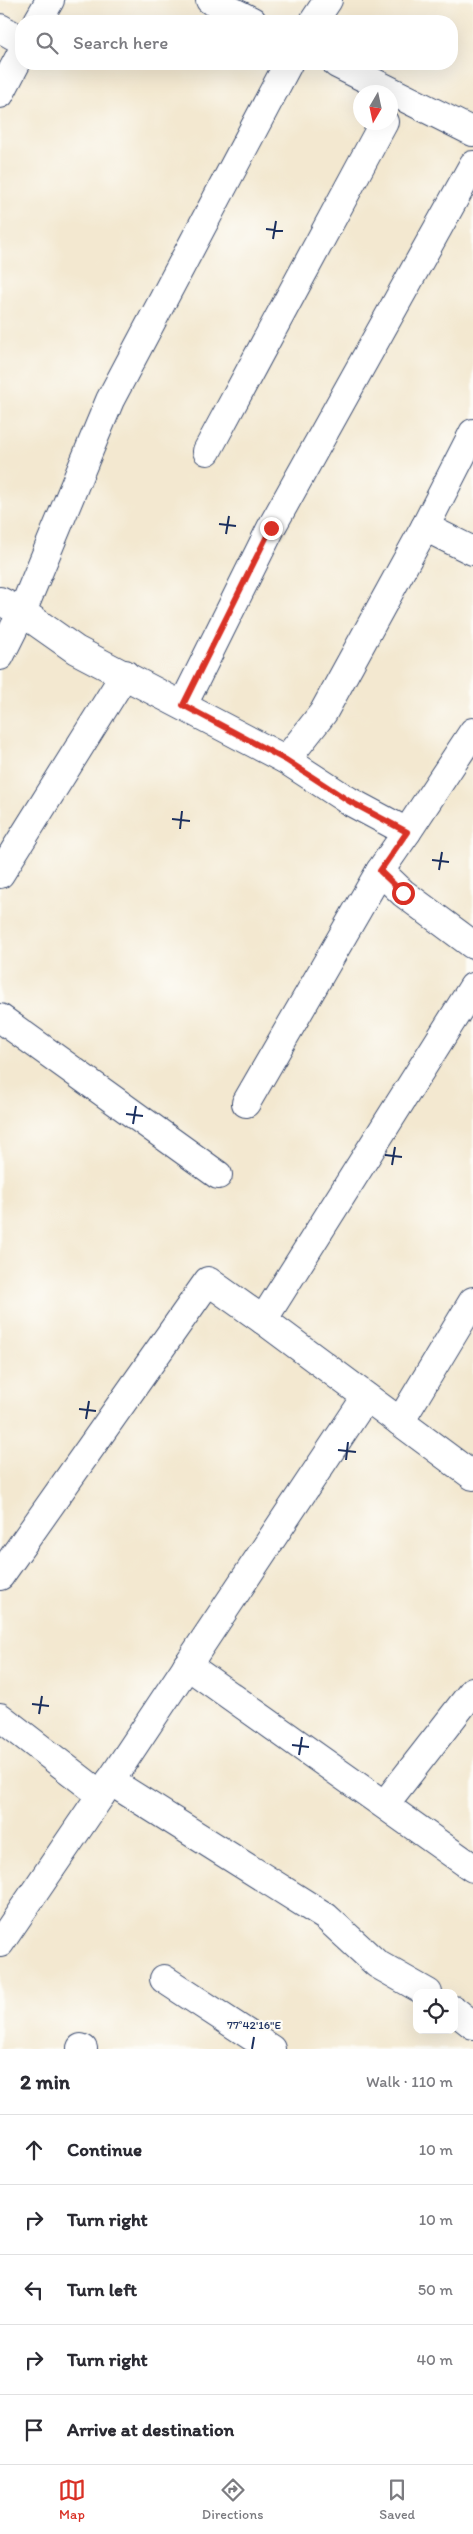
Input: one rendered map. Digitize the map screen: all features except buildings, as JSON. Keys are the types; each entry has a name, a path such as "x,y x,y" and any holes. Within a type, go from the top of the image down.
{"street":[{"path":"41,15 50,0"},
{"path":"210,0 240,15"},
{"path":"318,15 328,0"},
{"path":"0,28 15,37"},
{"path":"0,94 15,65"},
{"path":"0,656 11,607 110,400 285,70"},
{"path":"346,70 368,85"},
{"path":"398,104 473,132"},
{"path":"207,451 380,130"},
{"path":"183,705 271,528 473,165"},
{"path":"286,760 323,713 473,433"},
{"path":"424,527 473,550"},
{"path":"11,607 76,650 286,760 349,801 407,832"},
{"path":"0,874 125,674"},
{"path":"246,1103 380,871 473,732"},
{"path":"380,871 403,893 473,946"},
{"path":"263,1320 473,987"},
{"path":"0,1018 218,1174"},
{"path":"0,1576 208,1281 473,1476"},
{"path":"400,1422 473,1301"},
{"path":"0,1943 366,1397"},
{"path":"187,1666 385,1804 473,1868"},
{"path":"385,1804 473,1691"},
{"path":"0,1717 105,1788 326,1917 377,1964 421,1989"},
{"path":"164,1979 271,2049"},
{"path":"458,2013 473,2025"}],"route":[{"path":"271,528 183,705 286,760 349,801 407,832 380,871 403,893"}]}
